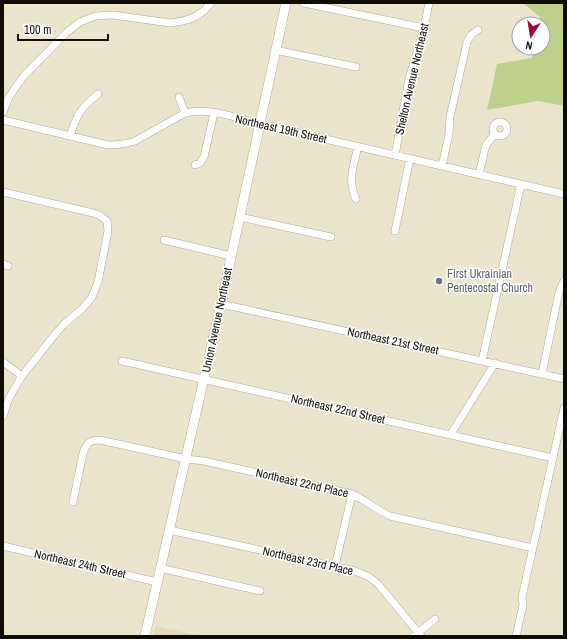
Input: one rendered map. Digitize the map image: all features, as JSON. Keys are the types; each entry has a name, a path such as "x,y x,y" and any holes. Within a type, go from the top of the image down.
{"street":[{"path":"3,112 9,97 23,77 66,33 80,22 95,16 113,15 170,23 179,22 194,18 211,3"},
{"name":"Union Avenue Northeast","path":"145,636 221,304 286,3"},
{"path":"304,3 424,28"},
{"name":"Shelton Avenue Northeast","path":"394,155 409,79 424,28 429,3"},
{"path":"442,166 449,134 450,118 466,42 471,35 478,30"},
{"path":"275,50 356,67"},
{"path":"70,136 82,107 98,94"},
{"path":"180,97 185,113"},
{"name":"Northeast 19th Street","path":"3,120 108,145 118,145 135,141 185,113 201,111 564,194"},
{"path":"196,165 200,163 204,157 214,113"},
{"path":"479,174 485,148 488,141 494,135"},
{"path":"356,199 351,186 351,178 358,146"},
{"path":"395,230 410,158"},
{"path":"482,361 521,184"},
{"path":"3,192 99,215 107,221 108,231 98,282 92,297 82,309 56,333 22,376 9,398 3,416"},
{"path":"240,217 331,237"},
{"path":"164,240 231,256"},
{"path":"542,374 559,292 564,281"},
{"name":"Northeast 21st Street","path":"221,304 564,379"},
{"name":"Northeast 22nd Street","path":"122,361 553,458"},
{"path":"3,362 22,376"},
{"path":"451,434 495,364"},
{"path":"516,636 523,605 522,597 564,408"},
{"name":"Northeast 22nd Place","path":"73,502 83,453 90,442 100,440 186,459 204,461 352,494 390,516 533,548"},
{"path":"335,566 352,494"},
{"name":"Northeast 23rd Place","path":"169,530 355,571 369,577 378,584 418,635"},
{"name":"Northeast 24th Street","path":"3,546 157,582"},
{"path":"160,568 260,591"},
{"path":"418,635 436,618"}],"shaded area":[{"path":"155,626 201,636 153,636"}],"green space":[{"path":"523,3 564,3 564,106 538,101 487,110 497,64 532,58 532,56 551,56 551,16 539,16"}],"place":[{"name":"First Ukrainian Pentecostal Church","path":"439,281"}]}
